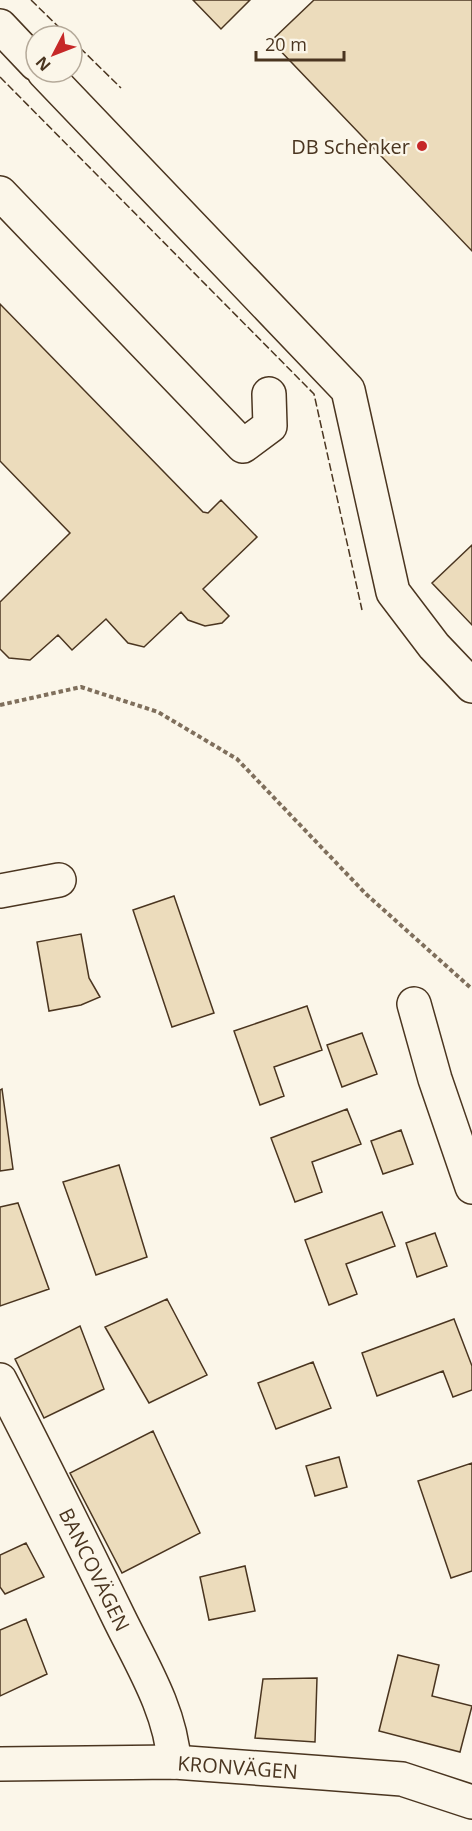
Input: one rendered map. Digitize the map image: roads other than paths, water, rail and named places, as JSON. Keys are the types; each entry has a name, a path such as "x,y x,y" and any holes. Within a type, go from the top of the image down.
{"street":[{"path":"0,26 24,51"},
{"path":"55,84 348,390 393,592 434,646 472,686"},
{"path":"0,193 243,446 270,426 269,394"},
{"path":"0,891 59,880"},
{"path":"414,1004 435,1079 472,1187"},
{"name":"BANCOVÄGEN","path":"0,1380 159,1701 173,1745 174,1762"},
{"name":"KRONVÄGEN","path":"0,1764 174,1762 402,1779 472,1802"}],"place":[{"name":"DB Schenker","path":"422,146"}]}
